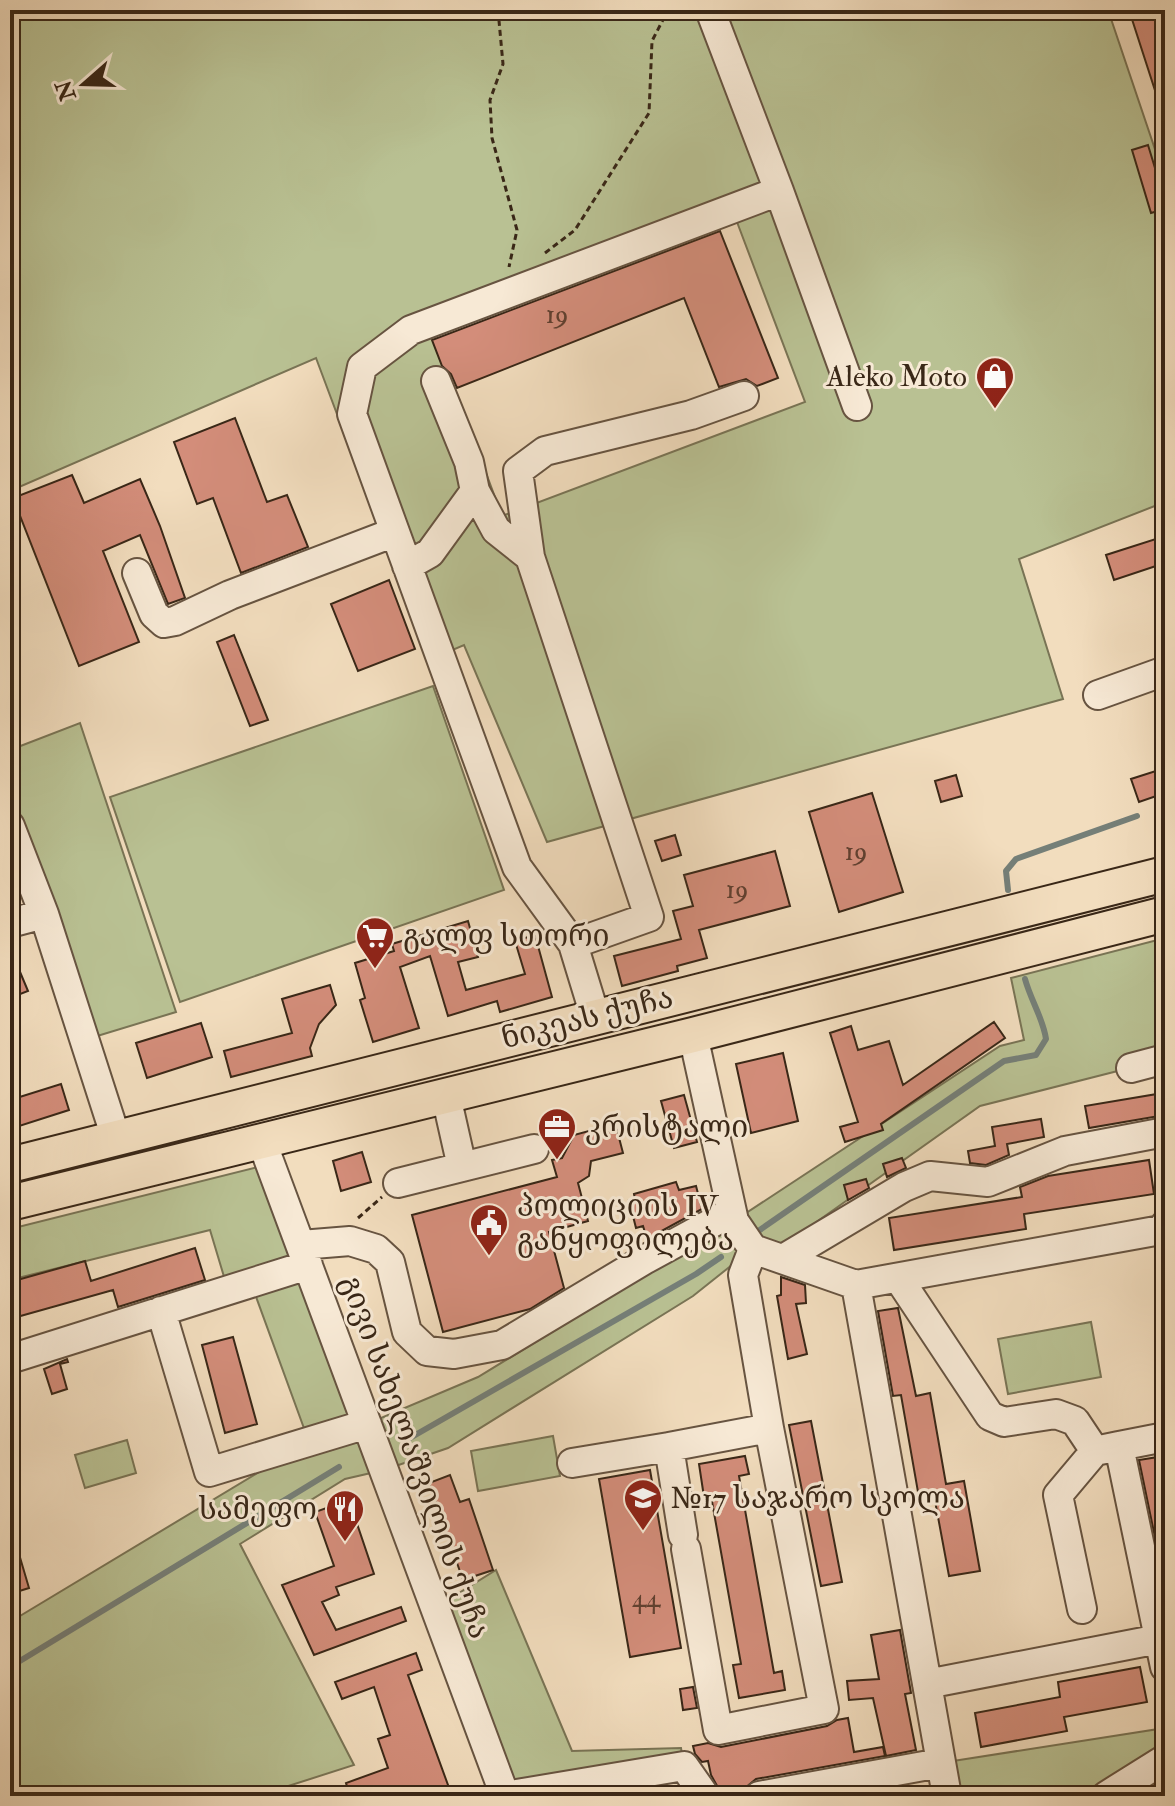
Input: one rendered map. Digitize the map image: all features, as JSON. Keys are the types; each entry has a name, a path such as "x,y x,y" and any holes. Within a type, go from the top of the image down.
{"main road":[{"name":"ნიკეას ქუჩა","path":"10,1165 1165,874"},
{"name":"ნიკეას ქუჩა","path":"10,1203 693,1035 1165,914"},
{"path":"542,1029 551,1070"}],"street":[{"path":"710,10 857,406"},
{"path":"595,1016 573,944 517,867 352,414 362,367 411,330 779,191"},
{"path":"436,381 469,462 475,491 496,530 530,557"},
{"path":"573,944 649,917 530,557 518,471 545,451 691,415 744,396"},
{"path":"407,566 430,553 475,491"},
{"path":"137,573 154,614 164,623 395,532"},
{"path":"1098,695 1165,671"},
{"path":"10,826 44,914 116,1138"},
{"path":"10,923 44,914"},
{"path":"693,1035 734,1221 753,1249 856,1285 1164,1236"},
{"path":"1131,1068 1165,1059"},
{"path":"446,1096 462,1167"},
{"path":"783,1259 904,1187 930,1176 988,1182 1065,1151 1165,1132"},
{"name":"გივი სახელაშვილის ქუჩა","path":"262,1142 312,1251 367,1424 505,1796"},
{"path":"398,1183 534,1149"},
{"path":"10,1359 161,1311 312,1251 350,1241 376,1249 390,1262 407,1332 427,1351 454,1354 502,1345 644,1260 732,1212"},
{"path":"669,1447 718,1730 824,1709 769,1428 743,1275 753,1249"},
{"path":"899,1279 990,1416 1004,1422 1056,1414 1075,1421 1107,1449 1165,1667"},
{"path":"856,1285 947,1796"},
{"path":"161,1311 209,1472 367,1424"},
{"path":"572,1463 769,1428"},
{"path":"1082,1609 1058,1495 1107,1449 1165,1437"},
{"path":"927,1684 1159,1639"},
{"path":"1106,1796 1165,1759"},
{"path":"759,1796 940,1763"},
{"path":"505,1796 684,1766 705,1796"}],"path":[{"path":"498,10 503,64 490,100 492,138 517,230 503,295"},
{"path":"536,260 575,230 649,113 652,41 668,10"},
{"path":"312,1251 398,1183"}],"green space":[{"path":"10,10 1108,10 1165,179 1165,502 1019,559 1063,699 547,842 464,645 429,660 316,358 10,491","holes":["737,222 805,402 502,516 435,336"]},
{"path":"433,686 504,890 180,1002 110,797"},
{"path":"80,723 176,1012 94,1037 10,786 10,750"},
{"path":"1165,938 1165,979 1155,982 1165,1029 1165,1059 980,1106 770,1255 752,1249 693,1296 448,1448 384,1470 345,1479 240,1544 354,1765 257,1796 10,1796 10,1622 309,1442 251,1283 228,1290 210,1230 10,1280 10,1229 270,1164 367,1424 478,1377 734,1221 1000,1046 1024,1040 1011,978"},
{"path":"1091,1322 1101,1377 1008,1394 998,1339"},
{"path":"553,1436 560,1476 478,1491 471,1451"},
{"path":"127,1440 136,1473 85,1488 75,1455"},
{"path":"496,1570 572,1751 681,1748 684,1766 505,1796 435,1608"},
{"path":"1165,1728 1165,1759 1151,1768 1159,1796 947,1796 940,1763"}],"building":[{"path":"1129,10 1165,10 1165,111 1162,112"},
{"path":"1148,145 1165,201 1165,209 1151,213 1132,150"},
{"path":"720,231 778,378 757,386 746,379 719,387 684,298 457,388 451,374 442,366 432,340"},
{"path":"235,418 267,502 287,495 308,547 241,573 213,498 197,504 174,442"},
{"path":"72,475 84,503 140,479 185,598 168,604 140,535 103,551 139,642 79,666 13,498"},
{"path":"1165,536 1165,563 1114,580 1106,555"},
{"path":"389,580 415,649 358,671 331,604"},
{"path":"234,635 268,720 250,726 217,642"},
{"path":"1165,768 1165,793 1139,802 1131,779"},
{"path":"956,775 962,796 941,802 935,781"},
{"path":"872,793 903,892 839,912 809,812"},
{"path":"675,835 681,855 662,861 655,841"},
{"path":"775,851 790,906 699,930 707,958 677,966 678,971 622,986 614,956 681,939 673,911 693,906 684,875"},
{"path":"468,921 478,957 458,962 466,990 525,974 515,941 535,935 552,997 500,1012 497,1001 448,1016 430,956 400,967 419,1028 373,1042 360,1000 365,998 355,963 394,951 392,944"},
{"path":"10,948 28,991 10,998"},
{"path":"330,985 336,1005 319,1024 310,1048 312,1056 231,1077 224,1051 292,1033 282,999"},
{"path":"994,1022 1005,1038 881,1124 883,1130 845,1142 840,1127 858,1122 830,1033 851,1026 858,1050 889,1041 903,1085"},
{"path":"201,1023 212,1057 147,1078 136,1043"},
{"path":"783,1053 798,1121 751,1133 736,1064"},
{"path":"61,1084 69,1110 10,1129 10,1100"},
{"path":"1163,1093 1165,1115 1089,1128 1085,1106"},
{"path":"684,1095 697,1142 674,1148 661,1101"},
{"path":"1041,1119 1044,1137 1007,1144 1009,1155 986,1165 970,1163 968,1151 995,1146 992,1127"},
{"name":"პოლიციის IV განყოფილება","path":"600,1128 602,1134 617,1130 623,1153 591,1161 589,1176 578,1183 588,1221 549,1232 564,1288 530,1309 443,1332 412,1215 557,1177 552,1160 562,1158 574,1135"},
{"path":"362,1152 371,1182 341,1191 333,1161"},
{"path":"902,1158 906,1168 887,1177 883,1164"},
{"path":"1149,1160 1154,1194 1024,1214 1026,1229 894,1250 889,1218 1022,1197 1020,1187 1048,1176"},
{"path":"866,1179 869,1188 848,1200 844,1185"},
{"path":"676,1182 679,1190 696,1186 702,1209 647,1239 643,1226 636,1228 629,1200 635,1199 634,1194"},
{"path":"195,1248 205,1280 118,1307 113,1290 17,1317 10,1282 85,1261 91,1281"},
{"path":"781,1277 805,1285 806,1303 796,1304 807,1354 788,1359 777,1296 781,1295"},
{"path":"898,1308 916,1396 930,1393 946,1484 964,1481 980,1571 949,1576 933,1490 918,1492 901,1395 893,1396 878,1311"},
{"path":"233,1337 257,1424 225,1433 202,1345"},
{"path":"67,1359 68,1362 60,1364 67,1389 52,1394 44,1369"},
{"path":"811,1421 842,1582 821,1586 789,1425"},
{"path":"745,1456 749,1474 739,1476 774,1673 782,1671 785,1690 739,1698 733,1665 741,1664 711,1496 704,1497 699,1464"},
{"path":"1158,1457 1165,1493 1165,1545 1157,1547 1139,1460"},
{"path":"650,1470 681,1648 630,1657 599,1479"},
{"path":"450,1475 460,1502 469,1499 493,1570 463,1580 429,1483"},
{"path":"349,1500 374,1574 336,1587 339,1595 322,1602 336,1630 401,1607 406,1621 314,1655 282,1585 334,1566 315,1512"},
{"path":"14,1537 29,1588 10,1594 10,1538"},
{"path":"900,1630 911,1693 905,1694 916,1750 886,1756 873,1698 849,1700 847,1681 879,1679 871,1635"},
{"path":"416,1653 422,1670 408,1675 452,1796 350,1796 346,1783 388,1768 378,1739 390,1735 374,1687 342,1699 335,1682"},
{"path":"1140,1667 1147,1702 1064,1717 1067,1731 981,1747 975,1713 1060,1697 1058,1682"},
{"path":"693,1687 697,1708 683,1710 680,1689"},
{"path":"848,1718 854,1752 883,1747 885,1756 756,1779 744,1789 721,1793 711,1775 708,1761 702,1762 693,1746 708,1743 721,1747 827,1726"}],"waterway":[{"path":"1008,890 1006,871 1016,859 1137,816"},
{"path":"754,1234 1004,1061 1036,1055 1046,1039 1025,979"},
{"path":"410,1438 721,1257"},
{"path":"10,1667 339,1467"}],"place":[{"name":"Aleko Moto","path":"995,410"},
{"name":"გალფ სთორი","path":"375,970"},
{"name":"კრისტალი","path":"557,1161"},
{"name":"პოლიციის IV განყოფილება","path":"489,1257"},
{"name":"№17 საჯარო სკოლა","path":"643,1532"},
{"name":"სამეფო","path":"345,1543"}]}
